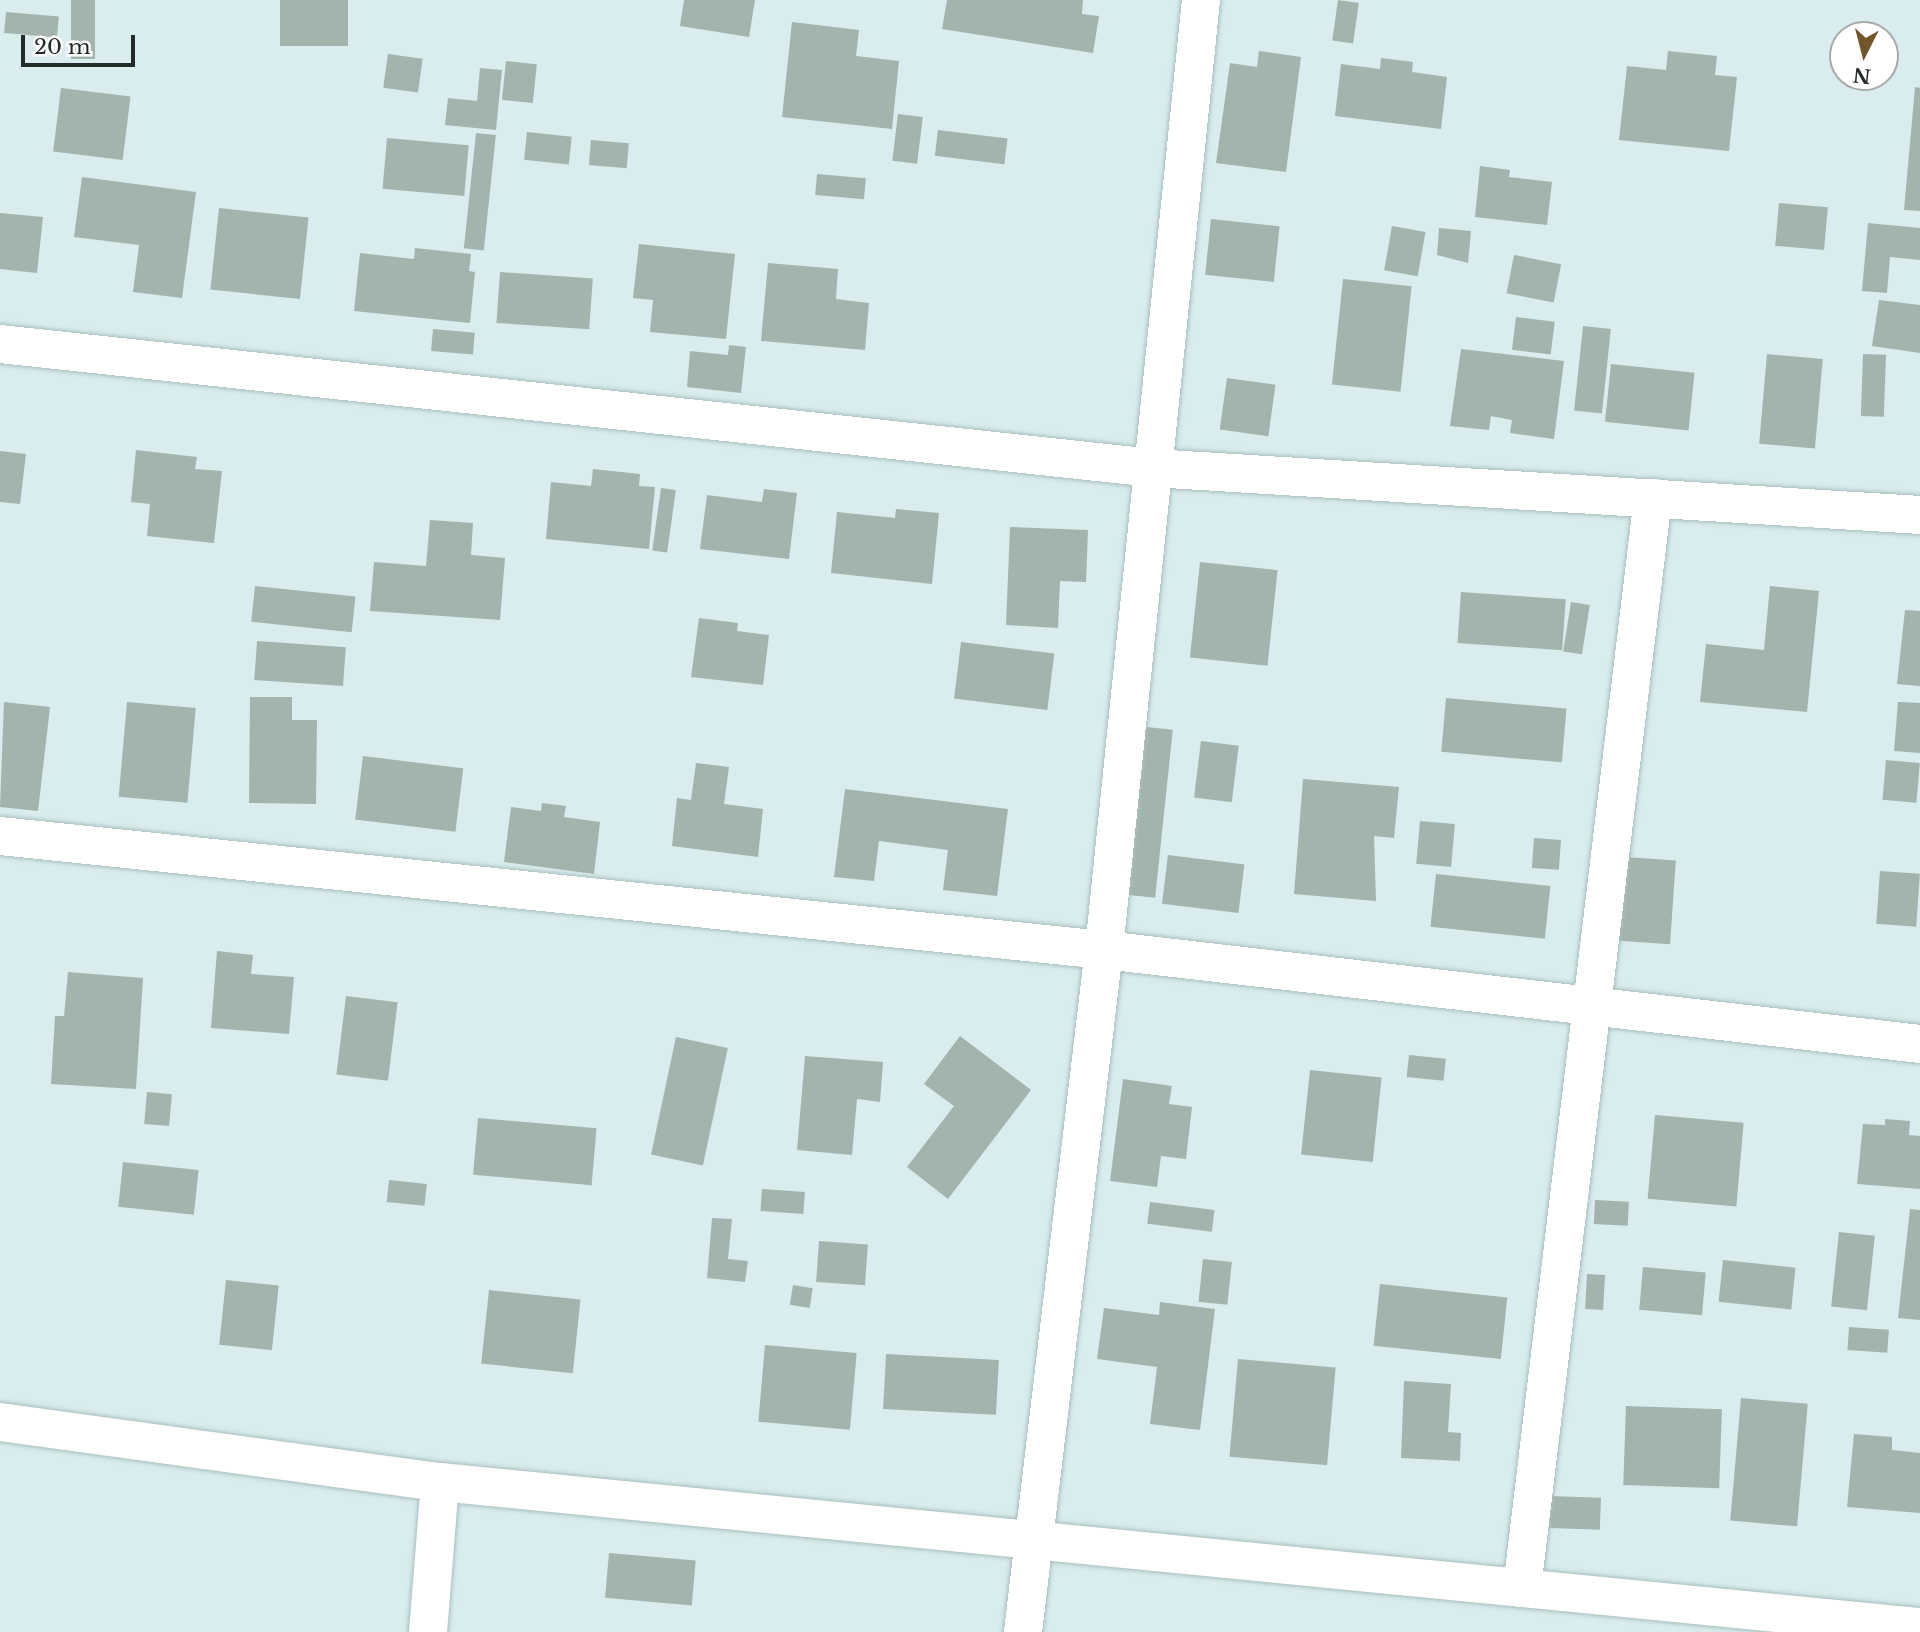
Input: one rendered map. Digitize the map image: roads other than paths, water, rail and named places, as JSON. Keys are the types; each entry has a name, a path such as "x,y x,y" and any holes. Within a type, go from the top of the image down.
{"street":[{"path":"1023,1632 1104,950 1201,0"},
{"path":"0,344 1152,468 1920,515"},
{"path":"1522,1588 1595,1011 1653,498"},
{"path":"0,836 1104,950 1595,1011 1920,1044"},
{"path":"0,1422 440,1482 1033,1536 1920,1627"},
{"path":"428,1632 440,1482"}]}
